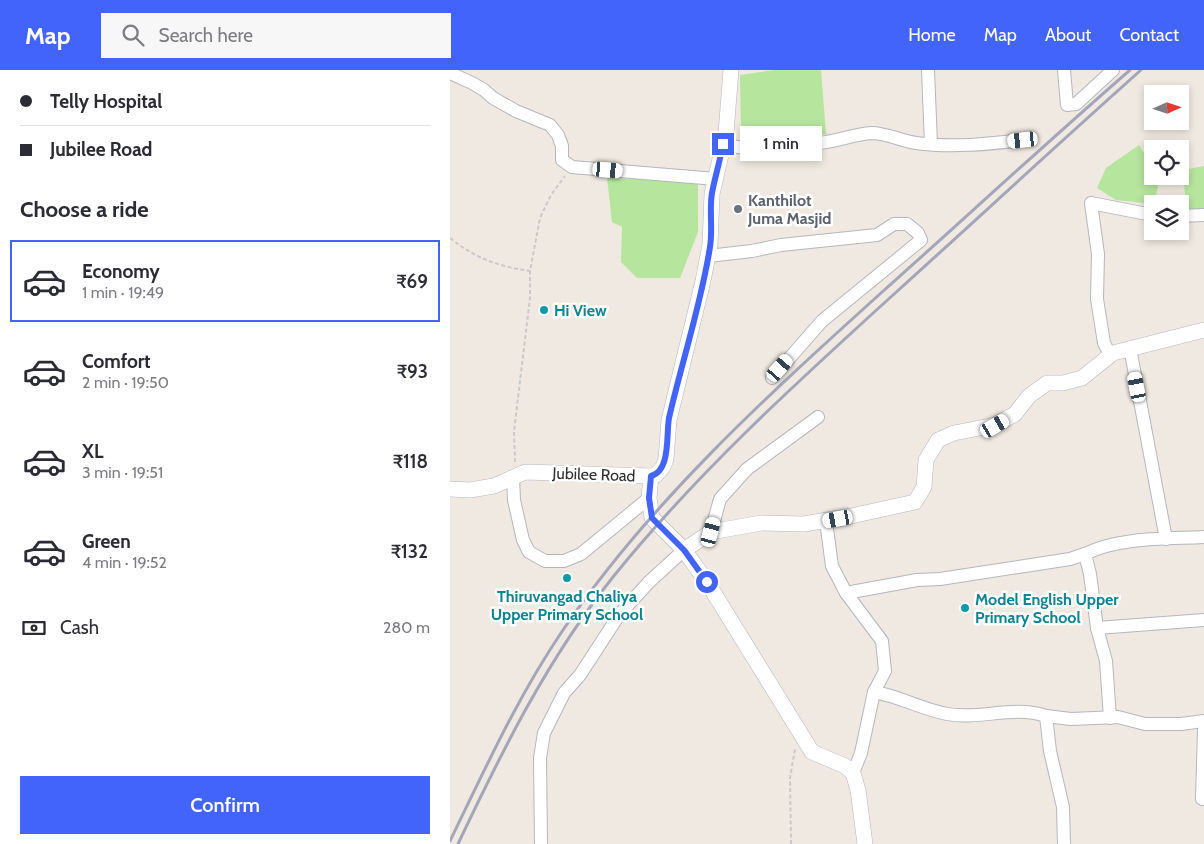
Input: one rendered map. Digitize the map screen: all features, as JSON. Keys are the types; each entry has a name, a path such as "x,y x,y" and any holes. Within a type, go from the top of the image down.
{"street":[{"name":"Jubilee Road","path":"450,489 470,490 494,486 525,472 651,476 656,475 663,467 666,459 669,420 686,357 710,245 712,194 726,133 731,70"},
{"path":"928,70 931,144"},
{"path":"1064,70 1067,105 1076,104 1113,70"},
{"path":"450,73 472,82 493,98 516,111 550,125 558,135 562,146 562,160 572,167 716,179"},
{"path":"723,144 766,149 804,146 871,134 915,143 931,144 985,144 1023,140"},
{"path":"1110,355 1104,344 1097,299 1098,254 1091,203 1144,213"},
{"path":"1189,216 1204,215"},
{"path":"708,256 877,235 894,224 907,224 918,233 921,240 822,321 772,378"},
{"path":"541,844 540,758 544,733 564,694 580,675 619,615 649,582 684,550 711,532 761,523 804,524 826,521 915,502 924,487 926,460 938,440 954,433 995,426 1015,414 1030,396 1047,383 1064,383 1082,378 1113,353 1204,330"},
{"path":"1130,348 1166,539"},
{"path":"711,532 720,499 747,469 818,417"},
{"path":"651,476 649,498 652,518 684,550 707,582 812,752 845,766 853,773 858,790 865,844"},
{"path":"513,477 514,500 524,540 529,552 545,561 564,561 581,554 649,498"},
{"path":"826,521 832,566 846,593 882,641 885,672 874,692 862,753 853,773"},
{"path":"846,593 917,580 940,579 1051,562 1085,554 1096,548 1119,542 1204,537"},
{"path":"1085,554 1090,574 1097,628 1106,661 1110,718"},
{"path":"1097,628 1204,620"},
{"path":"874,692 887,694 919,707 948,714 971,716 1009,712 1036,713 1046,716 1071,718 1118,717 1145,724 1181,724 1204,721"},
{"path":"1046,716 1050,751 1063,807 1064,844"},
{"path":"1204,730 1202,799 1204,799"}],"path":[{"path":"513,477 516,460 514,431 530,298 530,271 540,218 551,195 572,167"},
{"path":"450,238 483,260 506,267 530,271"},
{"path":"791,844 790,778 798,731"}],"green space":[{"path":"775,70 821,70 826,134 783,139 741,133 740,75"},
{"path":"1139,145 1144,153 1144,185 1158,185 1156,195 1144,195 1144,203 1116,200 1097,188 1106,168"},
{"path":"1204,166 1204,209 1189,209 1189,195 1185,195 1184,185 1189,185 1189,169"},
{"path":"607,178 698,181 698,232 680,278 637,278 621,262 622,227 612,222"}],"railway":[{"path":"450,841 531,681 563,630 633,538 712,452 795,371 1130,70"},
{"path":"458,844 509,740 547,673 589,608 645,539 712,466 783,396 1141,70"}],"place":[{"name":"Kanthilot Juma Masjid","path":"738,209"},
{"name":"Hi View","path":"544,310"},
{"name":"Thiruvangad Chaliya Upper Primary School","path":"567,578"},
{"name":"Model English Upper Primary School","path":"965,608"}],"route":[{"path":"707,582 684,550 652,518 649,498 651,476 656,475 663,467 666,459 669,420 686,357 710,245 712,194 723,144"}]}
